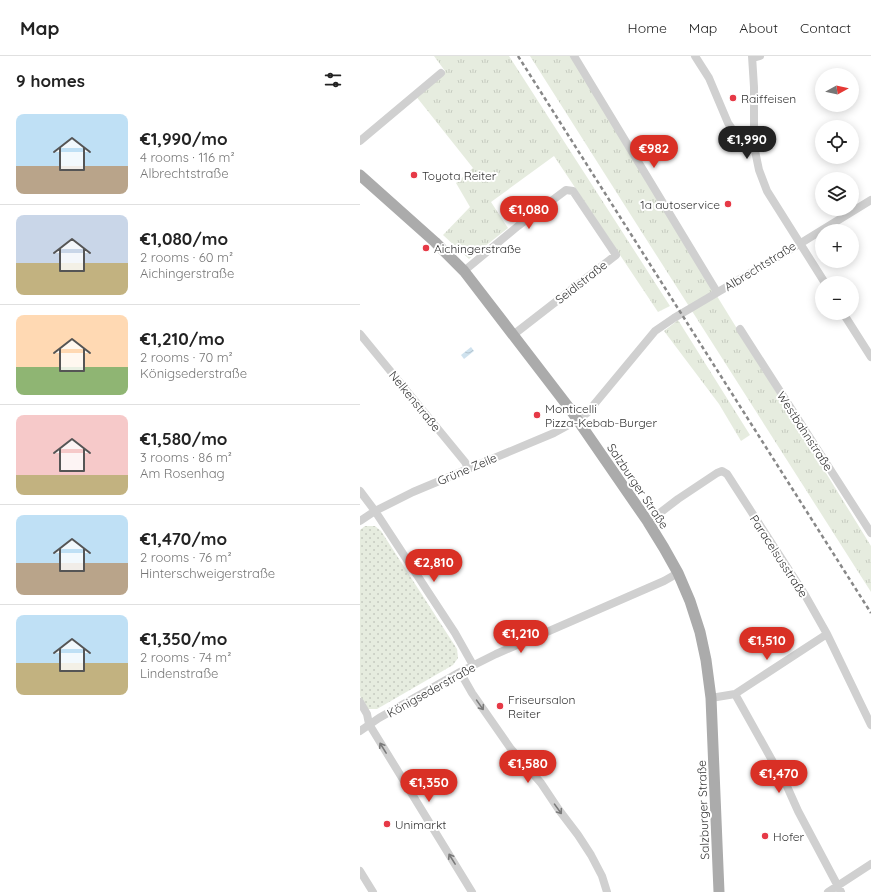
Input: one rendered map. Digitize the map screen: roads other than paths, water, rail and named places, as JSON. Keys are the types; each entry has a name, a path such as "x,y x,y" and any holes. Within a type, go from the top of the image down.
{"main road":[{"name":"Salzburger Straße","path":"360,175 429,237 464,271 570,409 648,522 678,573 690,601 700,632 706,660 711,698 718,892"}],"street":[{"path":"574,56 716,292"},
{"path":"695,56 709,78 728,123 735,134 746,144 754,146"},
{"name":"Albrechtstraße","path":"577,420 587,413 655,331 716,292 800,244 767,191 759,170 754,146 755,57"},
{"path":"360,141 441,73"},
{"name":"Seidlstraße","path":"464,271 518,226 566,190 573,191 616,255 513,335"},
{"path":"821,276 800,244 871,200"},
{"path":"847,320 871,357"},
{"name":"Westbahnstraße","path":"740,330 871,533"},
{"name":"Nelkenstraße","path":"360,334 465,462 468,468"},
{"name":"Grüne Zeile","path":"360,522 376,511 413,492 554,433 577,420"},
{"name":"Paracelsusstraße","path":"648,522 678,499 717,473 722,471 727,474 805,595 827,634 871,725"},
{"path":"360,491 376,511 455,632 474,665"},
{"name":"Königsederstraße","path":"360,730 460,672 496,654 664,581 678,573"},
{"path":"711,698 735,694 827,634"},
{"path":"460,672 472,693 511,749 540,783 578,835 602,876 607,892"},
{"path":"735,694 773,762 781,773 798,811 840,889"},
{"path":"360,702 368,714 369,724 472,892"},
{"path":"828,892 840,889 871,864"},
{"path":"360,871 373,892"}],"water":[{"path":"471,347 474,351 464,359 461,355"}],"railway":[{"path":"518,56 871,613"}],"place":[{"name":"Raiffeisen","path":"733,98"},
{"name":"Toyota Reiter","path":"414,175"},
{"name":"1a autoservice","path":"728,204"},
{"name":"Aichingerstraße","path":"426,248"},
{"name":"Monticelli Pizza-Kebab-Burger","path":"537,415"},
{"name":"Friseursalon Reiter","path":"500,706"},
{"name":"Unimarkt","path":"387,824"},
{"name":"Hofer","path":"765,836"}]}
